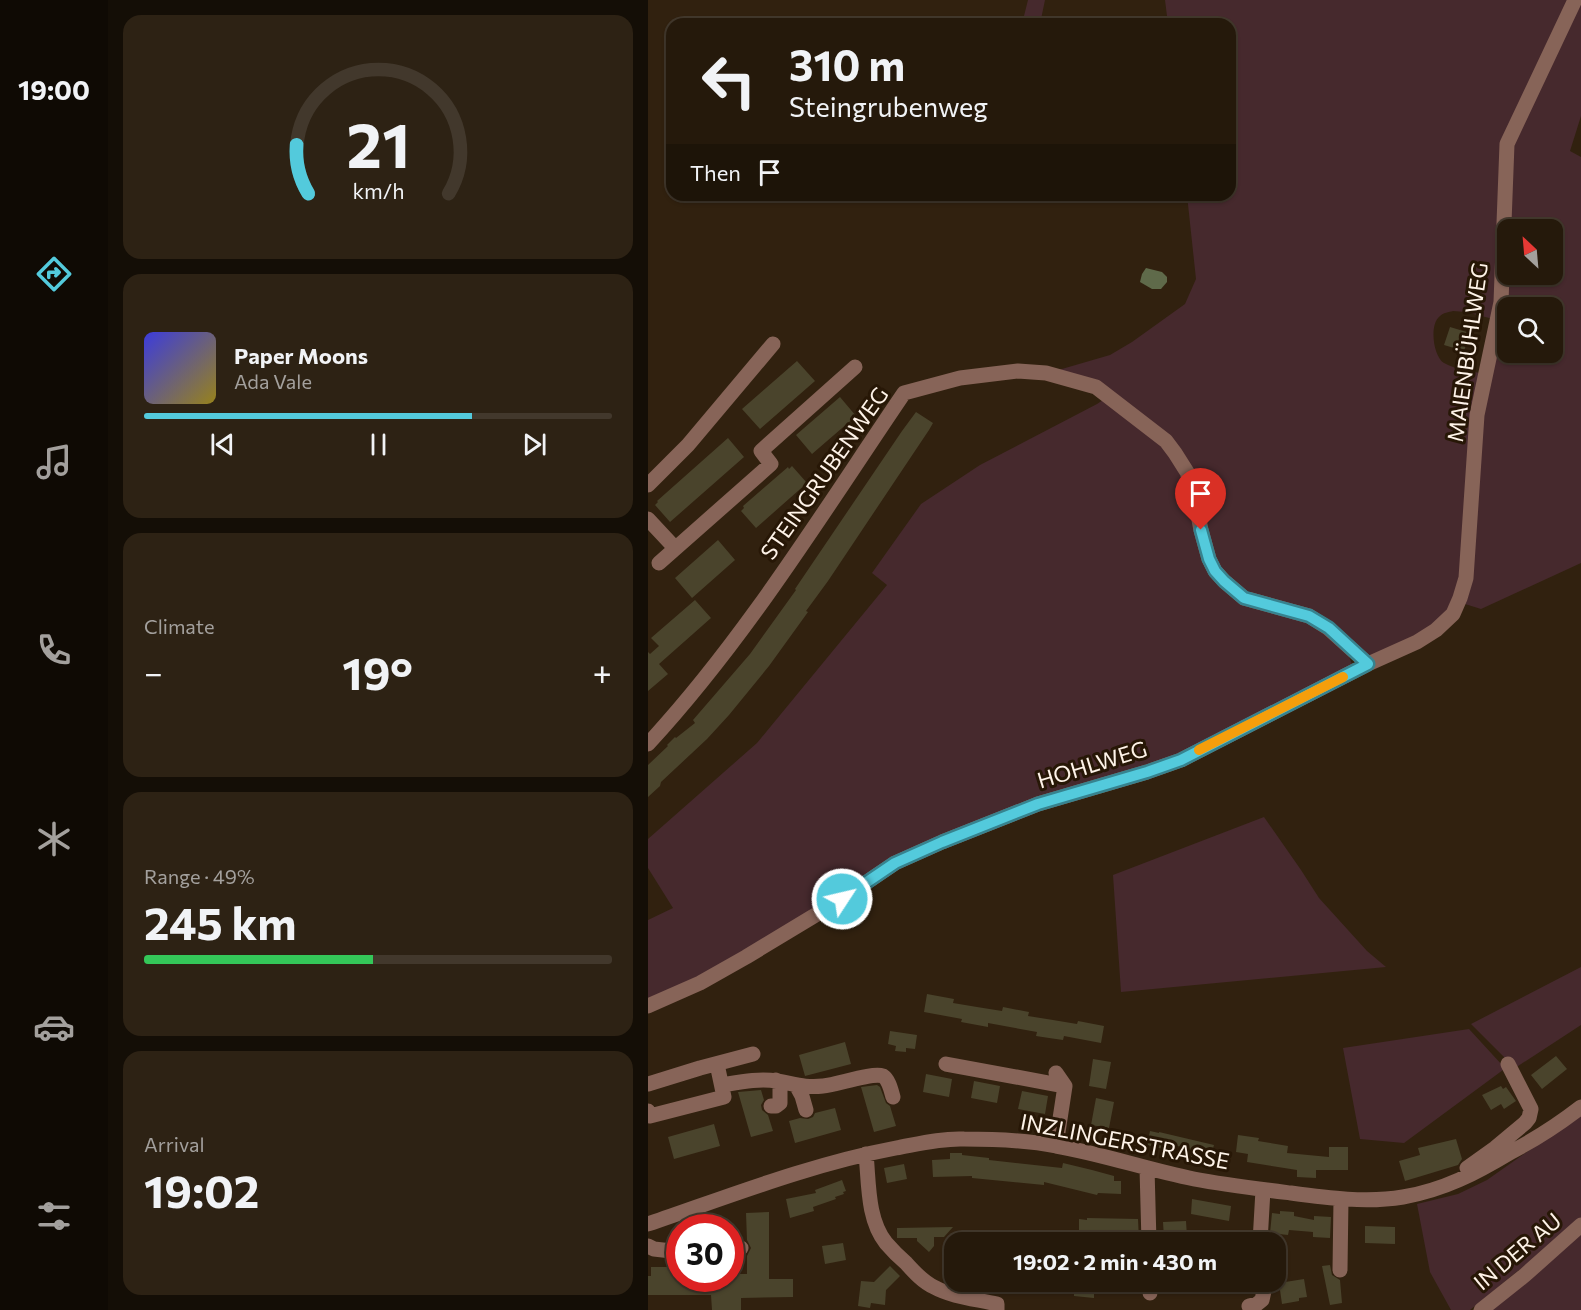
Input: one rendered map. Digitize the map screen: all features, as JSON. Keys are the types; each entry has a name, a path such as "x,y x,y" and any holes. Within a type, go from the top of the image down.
{"street":[{"path":"1576,0 1581,3"},
{"name":"MAIENBÜHLWEG","path":"1453,614 1466,578 1478,415 1501,302 1507,144 1576,0"},
{"path":"648,485 688,445 773,345"},
{"path":"659,563 771,464 761,451 855,367"},
{"name":"STEINGRUBENWEG","path":"648,744 676,713 757,610 903,393 960,378 1018,370 1046,373 1096,387 1166,441 1187,472 1209,559 1215,571 1224,581 1244,598 1309,616 1329,628 1368,664"},
{"path":"648,519 675,548"},
{"name":"HOHLWEG","path":"648,1006 700,983 746,957 842,899 895,863 1038,804 1181,760 1368,664 1417,642 1436,630 1453,614"},
{"path":"648,1084 753,1054"},
{"path":"648,1111 650,1116 724,1097 717,1064"},
{"path":"946,1064 1060,1079 1056,1146"},
{"path":"1463,1172 1529,1118 1531,1109 1508,1064"},
{"path":"722,1085 753,1080 776,1080 804,1087 824,1086 873,1075 883,1076 888,1081 893,1097"},
{"path":"771,1106 780,1104 780,1086 776,1080"},
{"path":"796,1085 806,1110"},
{"name":"INZLINGERSTRASSE","path":"648,1224 820,1166 931,1141 960,1138 1019,1141 1056,1146 1194,1179 1263,1190 1341,1199 1377,1200 1403,1197 1473,1174 1531,1142 1567,1119 1581,1107"},
{"path":"866,1154 873,1217 885,1242 918,1276 933,1287 997,1304 997,1310"},
{"path":"1147,1168 1149,1232"},
{"path":"1261,1232 1263,1190"},
{"path":"1340,1270 1341,1199"},
{"name":"IN DER AU","path":"1481,1310 1525,1275 1581,1225"},
{"path":"648,1246 654,1250 666,1251"},
{"path":"1249,1306 1262,1300 1264,1292"}],"shaded area":[{"path":"1028,0 1045,0 1041,18 1024,18"},
{"path":"1165,0 1581,0 1581,116 1570,151 1581,157 1581,563 1481,609 1465,604 1413,639 1372,658 1359,649 1244,592 1227,581 1208,547 1165,435 1055,371 1110,355 1185,304 1196,279 1188,201 1236,201 1236,18 1167,18","holes":["1466,312 1497,320 1485,374 1459,369 1440,359 1435,347 1434,326 1444,313"]},
{"path":"1146,268 1162,272 1167,277 1167,282 1161,289 1152,289 1140,282"},
{"path":"1106,398 1160,441 1178,465 1220,583 1302,620 1345,647 1352,664 1180,756 910,852 792,930 648,1004 648,920 673,908 648,868 648,839 757,743 887,585 872,573 921,504 980,465"},
{"path":"1264,817 1319,898 1367,951 1386,967 1121,992 1113,875"},
{"path":"1581,967 1581,1025 1515,1068 1471,1024"},
{"path":"1469,1029 1503,1066 1503,1070 1404,1143 1360,1139 1343,1048"},
{"path":"1581,1114 1581,1310 1481,1310 1524,1274 1519,1270 1470,1310 1451,1310 1430,1272 1417,1204 1458,1194 1487,1180"}],"building":[{"path":"1450,327 1470,333 1464,351 1444,345"},
{"path":"797,361 815,381 760,429 742,409"},
{"path":"840,397 856,416 812,454 796,435"},
{"path":"916,412 933,423 806,611 808,612 769,666 729,715 648,797 648,765 675,737 695,723 693,720 750,654"},
{"path":"728,438 744,457 670,522 655,505 657,501"},
{"path":"792,466 807,483 756,528 741,511 743,506"},
{"path":"718,540 735,560 692,598 675,578"},
{"path":"695,600 711,618 659,664 668,674 648,691 648,652 650,654 659,646 651,638"},
{"path":"927,994 954,999 953,1003 1002,1011 1003,1007 1029,1012 1028,1016 1104,1026 1101,1043 1064,1036 1063,1040 1036,1036 1037,1032 988,1023 988,1027 961,1022 962,1019 924,1012"},
{"path":"890,1031 917,1035 915,1049 906,1048 906,1052 895,1051 896,1046 888,1044"},
{"path":"845,1042 851,1064 805,1076 799,1055"},
{"path":"1556,1056 1567,1069 1542,1089 1531,1075"},
{"path":"1093,1059 1111,1062 1106,1089 1089,1086"},
{"path":"926,1074 952,1079 949,1097 923,1092"},
{"path":"974,1081 1000,1086 997,1103 971,1098"},
{"path":"877,1085 886,1103 890,1106 896,1126 874,1132 861,1087"},
{"path":"1501,1086 1503,1089 1506,1087 1516,1101 1504,1109 1501,1104 1491,1110 1482,1095"},
{"path":"761,1090 764,1100 761,1105 762,1110 768,1115 773,1131 751,1137 738,1092"},
{"path":"1022,1091 1048,1096 1045,1114 1018,1109"},
{"path":"1096,1098 1114,1102 1109,1128 1091,1125"},
{"path":"835,1108 841,1130 795,1143 789,1121 800,1118 808,1119 815,1113"},
{"path":"714,1124 720,1146 674,1159 668,1137"},
{"path":"1150,1131 1214,1145 1209,1162 1184,1156 1186,1148 1165,1143 1163,1149 1147,1145"},
{"path":"1238,1135 1288,1146 1287,1153 1329,1157 1329,1147 1348,1147 1348,1170 1316,1170 1316,1178 1297,1177 1297,1170 1247,1162 1248,1154 1236,1152"},
{"path":"1456,1139 1462,1159 1458,1165 1405,1181 1399,1161 1420,1155 1418,1148"},
{"path":"950,1153 1062,1168 1063,1163 1114,1176 1114,1181 1121,1181 1121,1194 1098,1193 1097,1195 1044,1182 1044,1185 972,1178 972,1176 933,1177 932,1160 950,1159"},
{"path":"904,1164 907,1179 887,1183 884,1168"},
{"path":"842,1180 846,1191 843,1192 844,1194 813,1207 814,1211 790,1218 786,1199 816,1193 815,1190"},
{"path":"1192,1199 1231,1206 1229,1221 1191,1214"},
{"path":"1280,1211 1294,1212 1294,1216 1314,1220 1314,1216 1331,1217 1330,1238 1313,1237 1313,1232 1289,1230 1288,1235 1286,1232 1270,1232 1272,1213 1280,1214"},
{"path":"769,1212 769,1279 793,1279 793,1297 741,1298 741,1310 712,1310 711,1295 648,1295 648,1276 651,1276 651,1267 666,1267 666,1292 744,1292 744,1274 747,1274 747,1256 751,1248 747,1240 746,1213"},
{"path":"1087,1218 1138,1219 1139,1232 1079,1232 1079,1219 1087,1220"},
{"path":"1186,1221 1187,1232 1164,1232 1163,1222"},
{"path":"1365,1226 1395,1227 1395,1244 1365,1243"},
{"path":"953,1227 948,1232 944,1232 944,1237 934,1237 934,1246 929,1252 917,1241 917,1238 897,1238 897,1228"},
{"path":"843,1243 846,1260 825,1264 822,1246"},
{"path":"1330,1265 1332,1275 1340,1280 1342,1303 1330,1305 1322,1266"},
{"path":"890,1266 900,1276 886,1290 885,1305 871,1303 870,1308 858,1306 861,1281 874,1282"},
{"path":"1304,1279 1307,1297 1282,1304 1280,1292 1286,1292 1286,1282"},
{"path":"1074,1292 1094,1292 1094,1298 1074,1296"}],"slow traffic":[{"path":"1199,750 1343,677"}],"route":[{"path":"842,899 895,863 942,842 1038,804 1181,760 1368,664 1329,628 1309,616 1244,598 1215,571 1209,559 1201,530"}]}
